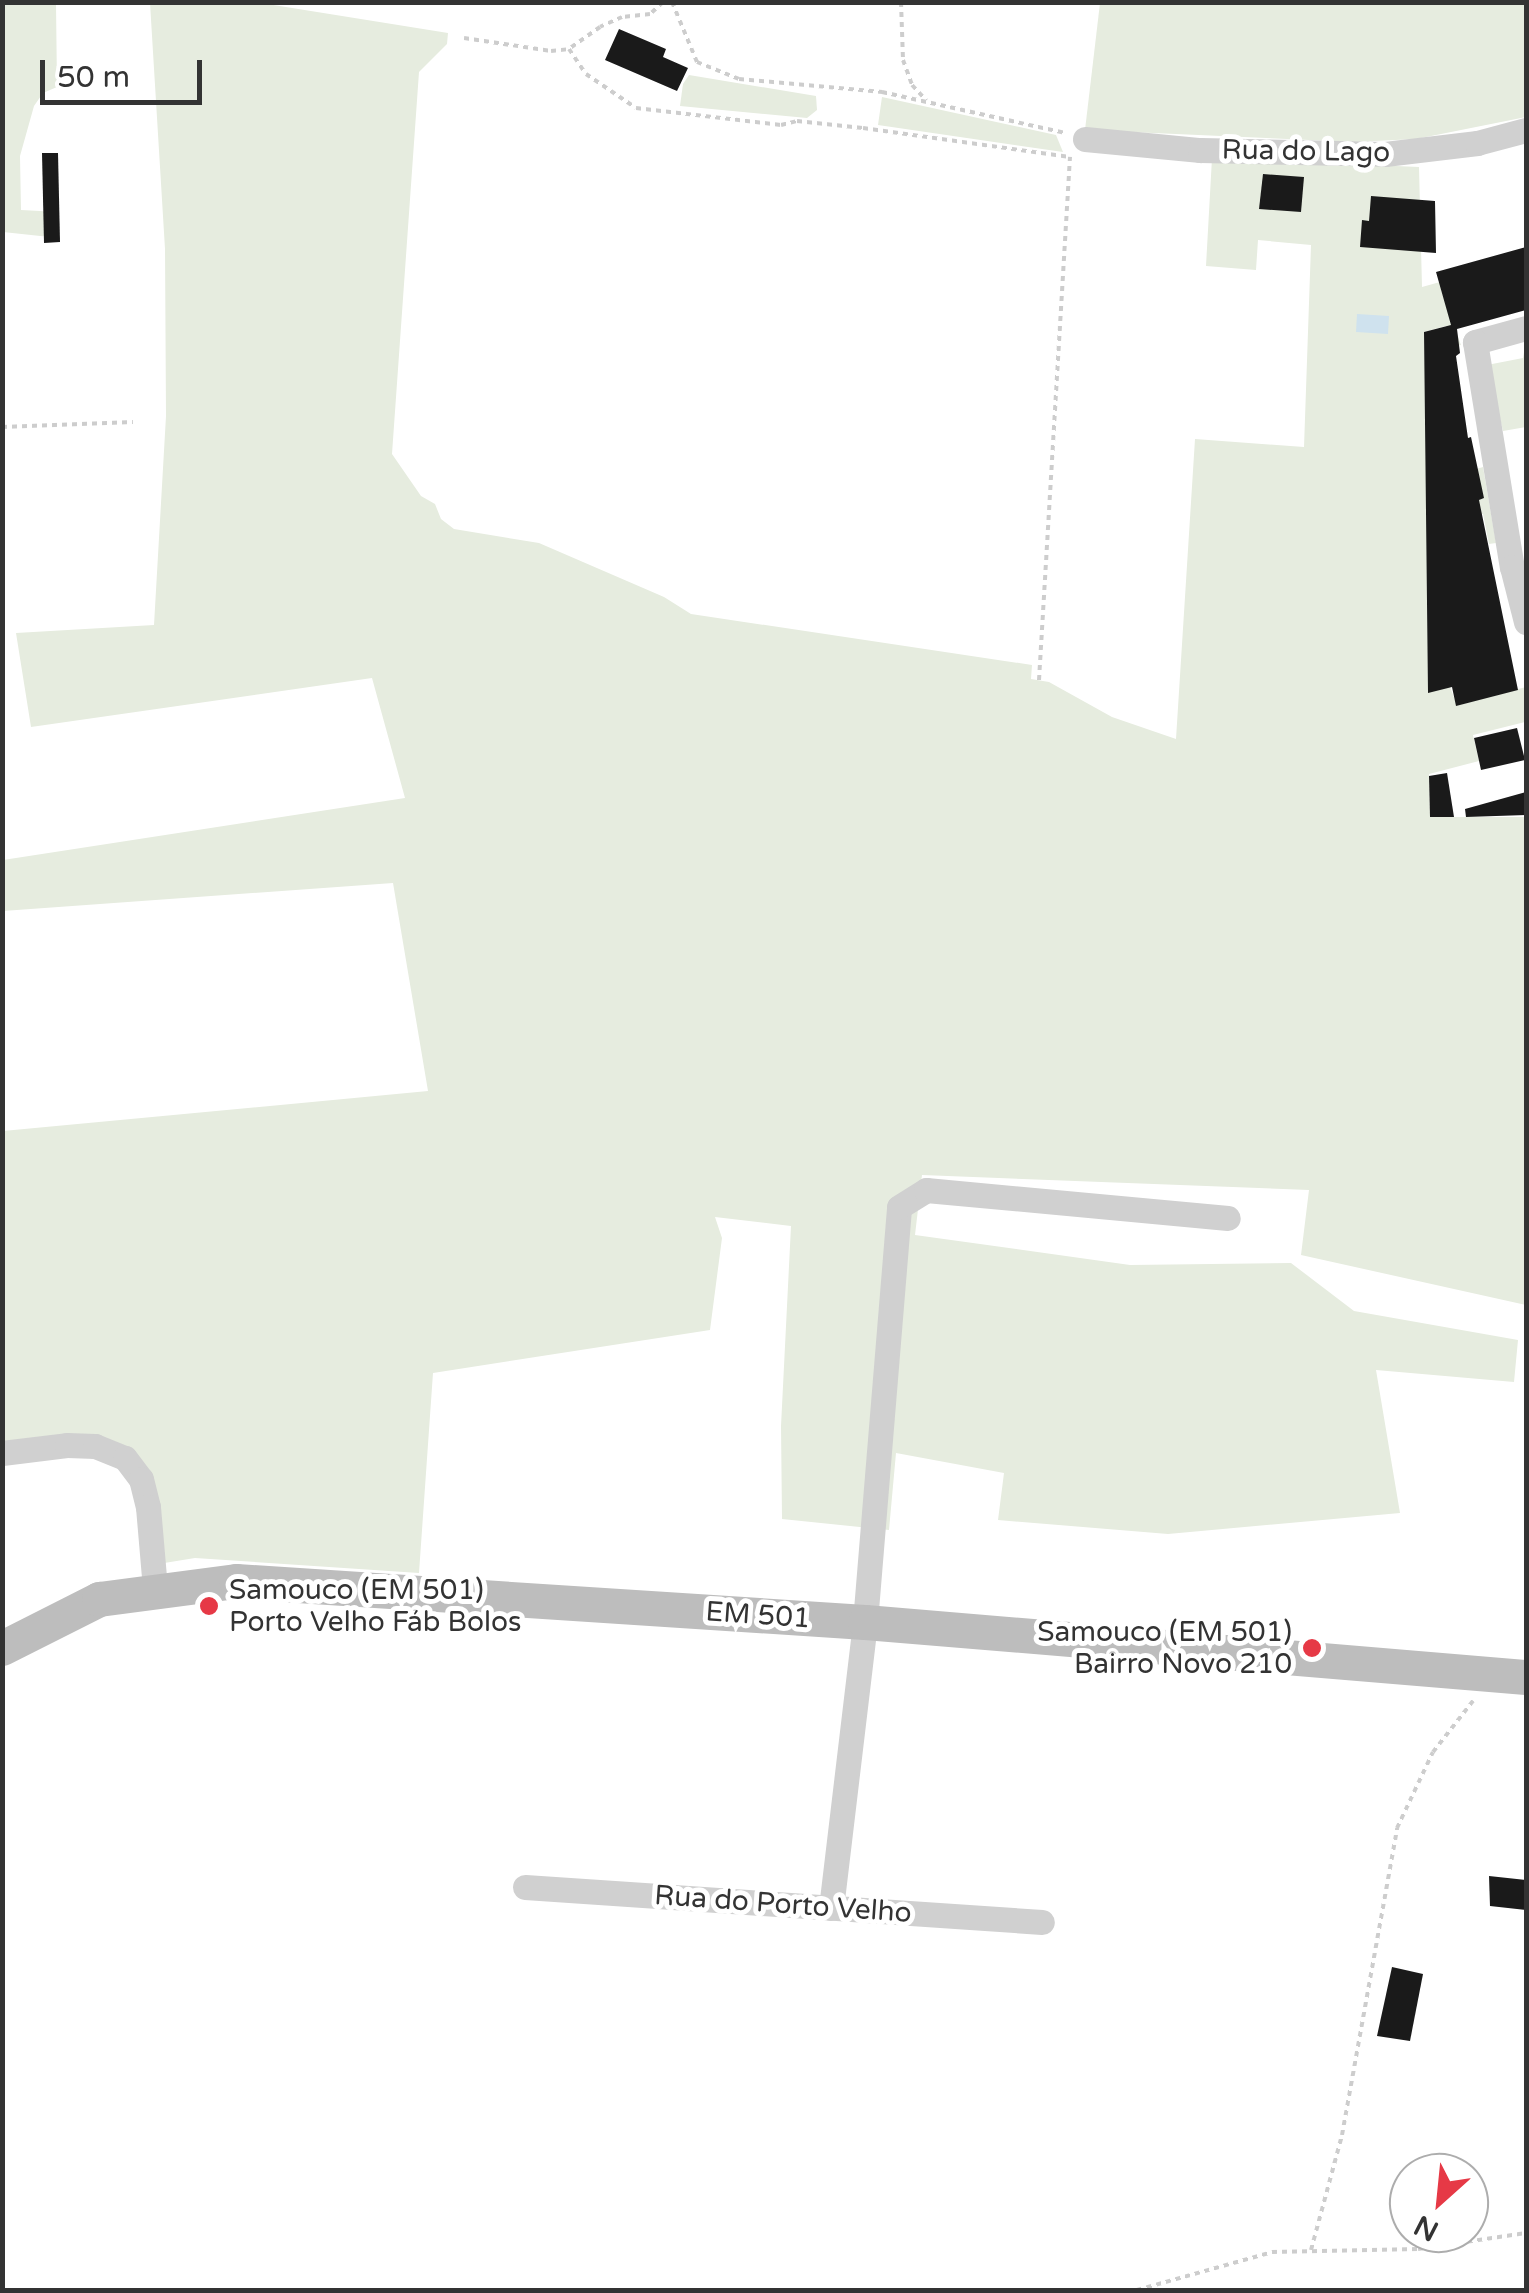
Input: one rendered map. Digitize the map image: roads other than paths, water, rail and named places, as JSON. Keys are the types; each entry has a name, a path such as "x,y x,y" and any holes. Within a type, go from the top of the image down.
{"main road":[{"name":"EM 501","path":"2,1648 99,1599 222,1582 287,1582 865,1622 1510,1676"}],"street":[{"name":"Rua do Lago","path":"1073,143 1385,154 1477,143 1526,130"},
{"path":"1526,328 1476,342 1512,567 1526,622"},
{"path":"832,1908 865,1622 900,1207 926,1190 1228,1218"},
{"path":"2,1453 81,1446 125,1458 141,1479 148,1507 155,1589"},
{"name":"Rua do Porto Velho","path":"525,1886 1042,1922"}],"water":[{"path":"1357,314 1389,316 1388,334 1356,332"}],"place":[{"name":"Samouco (EM 501) Porto Velho Fáb Bolos","path":"209,1606"},
{"name":"Samouco (EM 501) Bairro Novo 210","path":"1312,1648"}]}
